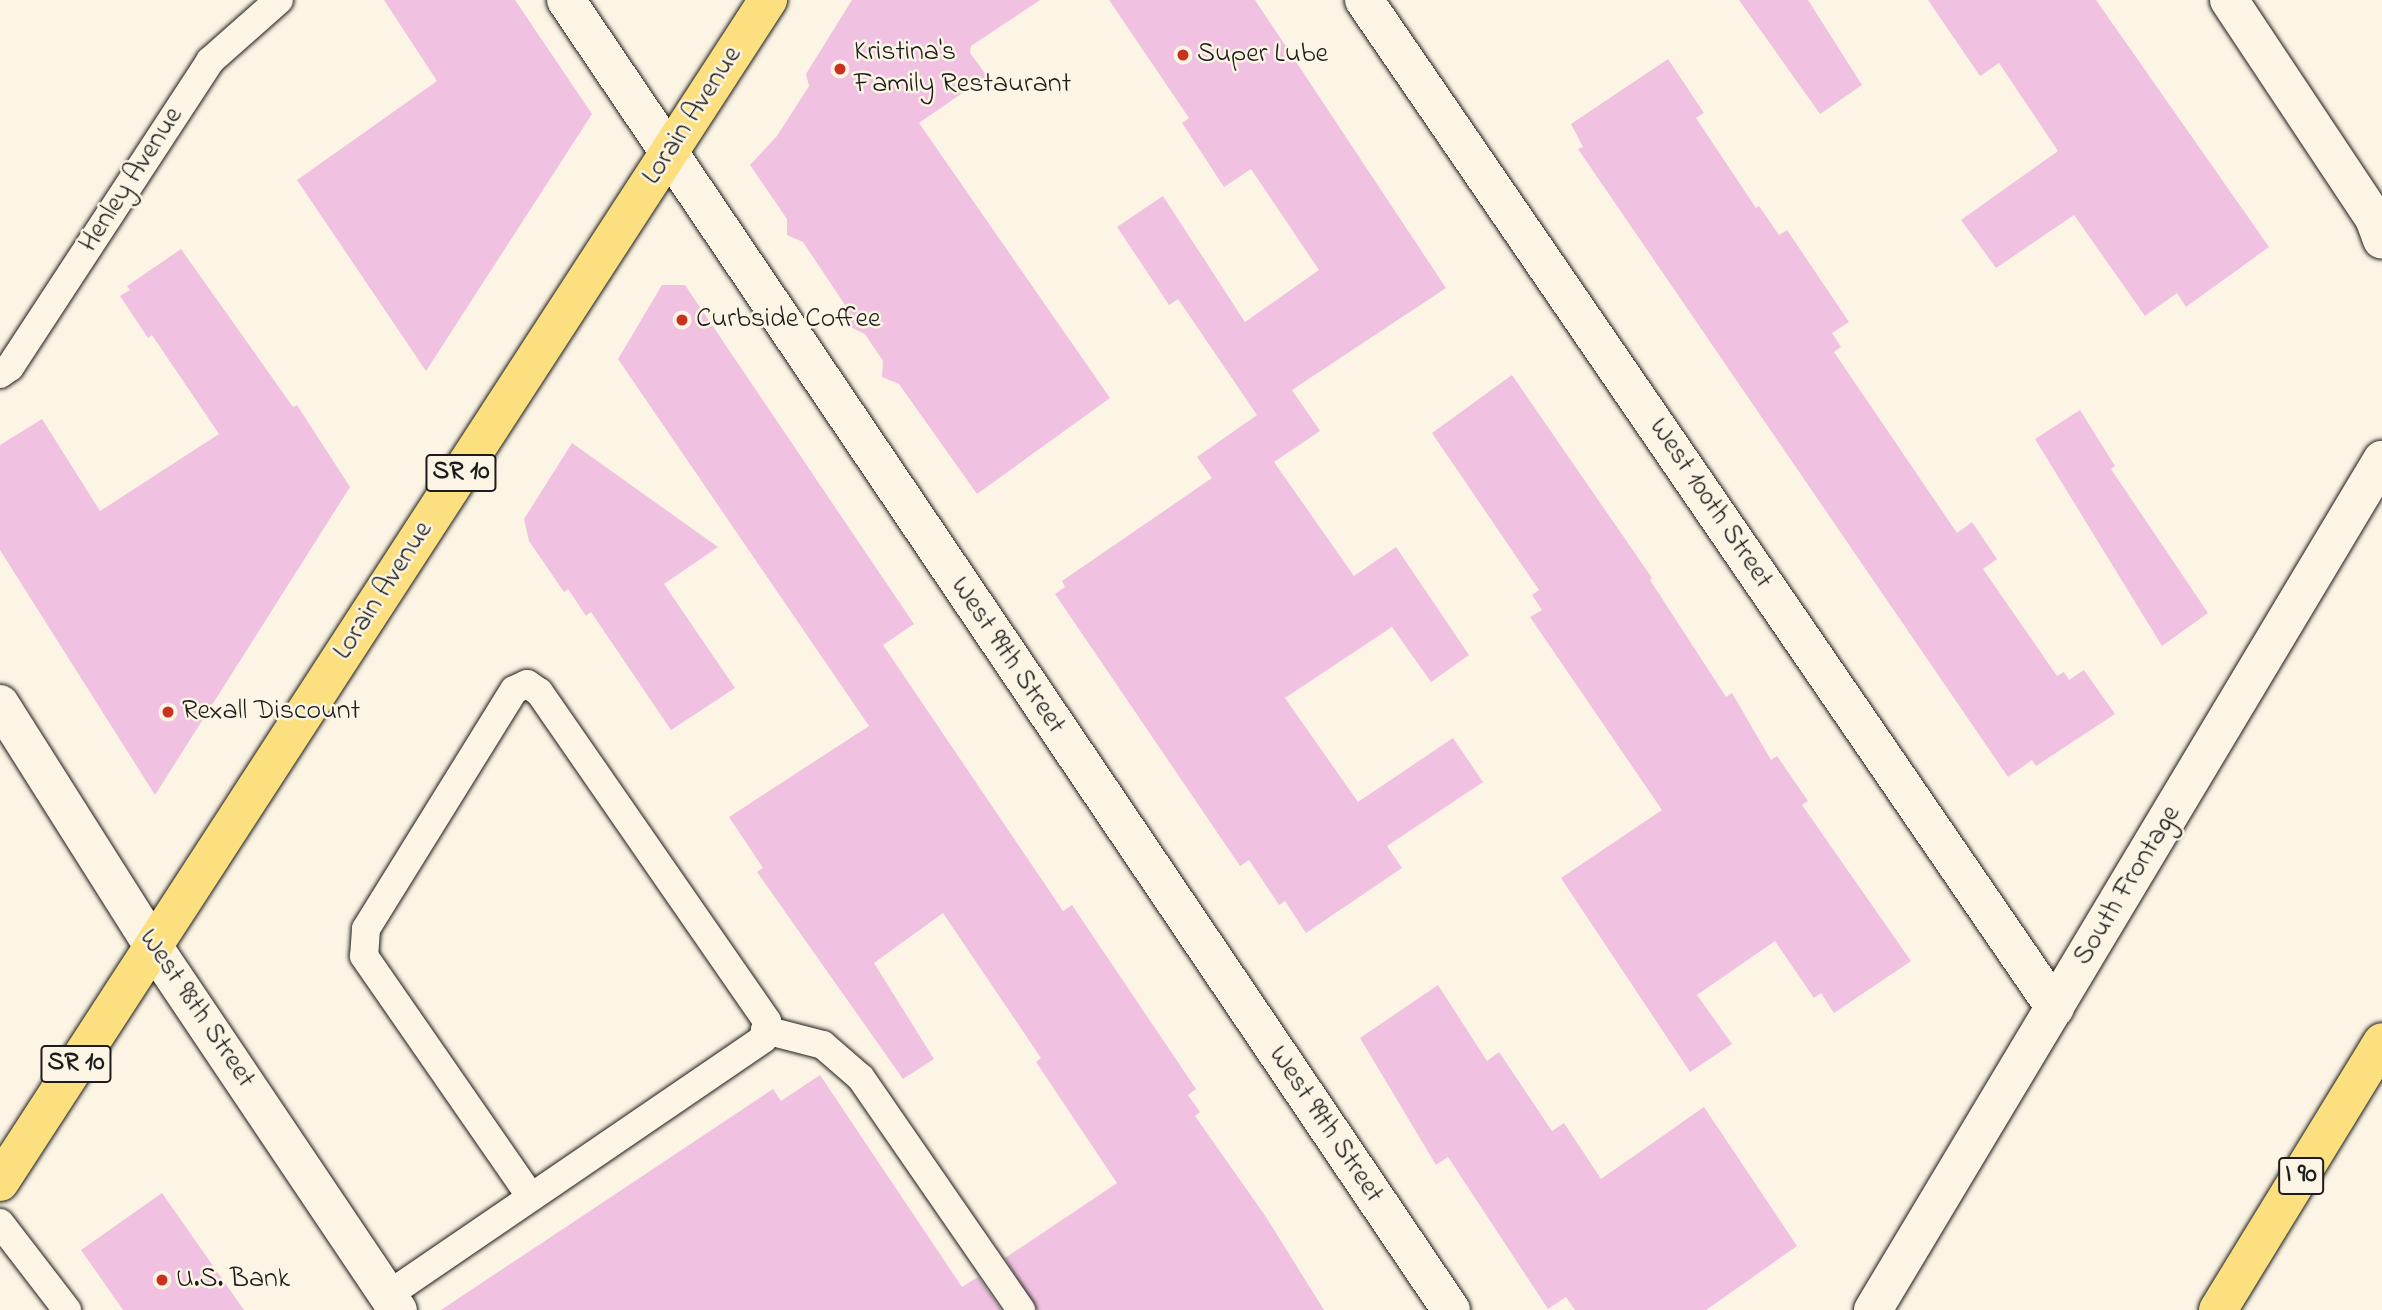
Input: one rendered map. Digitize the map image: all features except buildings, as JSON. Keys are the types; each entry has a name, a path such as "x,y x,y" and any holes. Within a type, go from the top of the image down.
{"main road":[{"name":"Lorain Avenue","path":"0,1182 768,0"},
{"name":"I 90","path":"2218,1310 2382,1042"}],"street":[{"name":"West 99th Street","path":"566,0 1451,1310"},
{"name":"West 100th Street","path":"1364,0 2055,1009"},
{"path":"2229,0 2374,218 2382,240"},
{"name":"South Frontage","path":"1873,1310 2382,460"},
{"name":"West 98th Street","path":"0,704 153,946 393,1302"}],"lane":[{"name":"Henley Avenue","path":"0,373 10,367 210,61 279,0"},
{"path":"393,1302 531,1197 763,1039 767,1021 539,692 527,684 514,691 366,929 365,956 531,1197"},
{"path":"765,1030 823,1045 861,1078 1021,1310"},
{"path":"0,1223 67,1310"}],"place":[{"name":"Super Lube","path":"1183,55"},
{"name":"Kristina's Family Restaurant","path":"840,69"},
{"name":"Curbside Coffee","path":"682,320"},
{"name":"Rexall Discount","path":"168,712"},
{"name":"U.S. Bank","path":"162,1280"}]}
